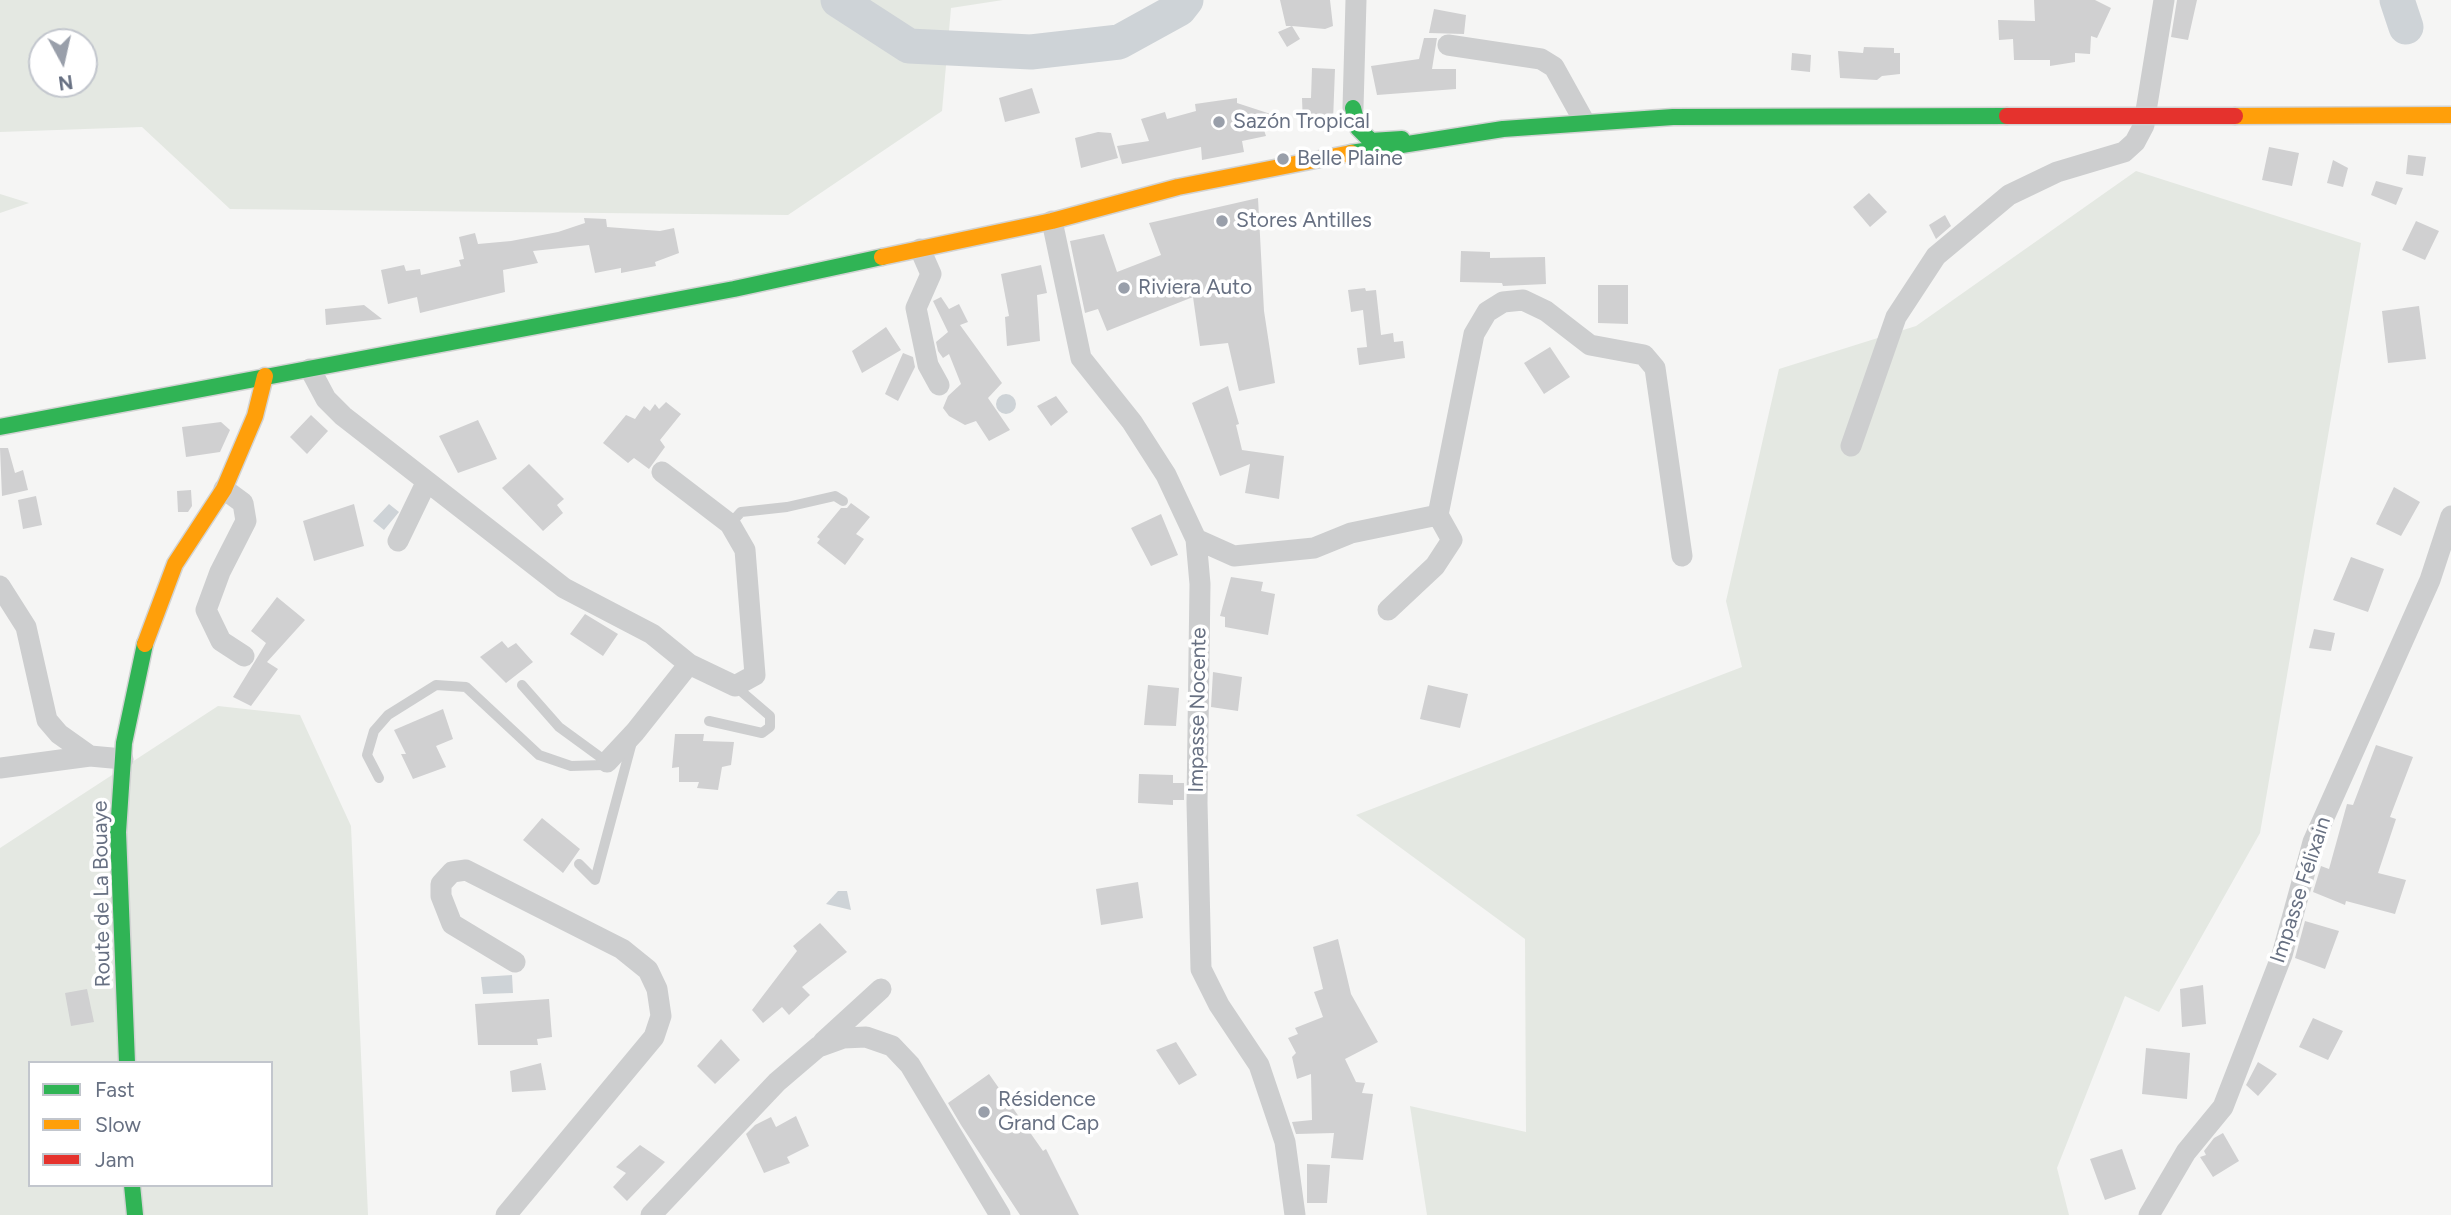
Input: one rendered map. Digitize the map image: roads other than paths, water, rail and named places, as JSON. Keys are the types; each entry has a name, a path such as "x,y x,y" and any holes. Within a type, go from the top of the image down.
{"main road":[{"path":"1353,108 1358,128 1371,141 1443,133 1452,137"},
{"path":"1293,165 1301,157 1344,143 1349,136 1353,108"},
{"path":"1105,206 1352,162 1539,134 1679,127 2451,115"},
{"path":"0,427 734,289 1052,221 1178,187 1452,137 1584,121 1673,117 2451,123"},
{"name":"Route de La Bouaye","path":"127,1061 118,832 123,759 141,653 175,564 224,489 255,416 265,376"},
{"path":"132,1187 135,1215"}],"street":[{"path":"1353,108 1356,0"},
{"path":"1851,446 1896,317 1936,256 2009,195 2057,172 2124,152 2134,142 2144,121 2164,0"},
{"path":"1448,45 1541,59 1554,67 1584,121"},
{"name":"Impasse Nocente","path":"1052,221 1081,358 1132,422 1166,475 1196,539 1199,584 1197,803 1201,969 1219,1005 1259,1065 1285,1142 1295,1215"},
{"path":"920,249 930,274 916,308 928,365 939,386"},
{"path":"1388,610 1435,566 1452,540 1438,515 1474,334 1488,312 1503,302 1523,300 1546,311 1590,345 1644,355 1655,369 1682,556"},
{"path":"310,369 326,399 426,483 564,588 652,634 689,664 736,686 755,676 755,646 746,550 730,524 662,472"},
{"path":"398,541 426,483"},
{"path":"224,489 243,503 246,521 220,572 206,610 222,641 244,656"},
{"path":"1196,539 1234,556 1314,548 1351,533 1438,515"},
{"name":"Impasse Félixain","path":"2149,1215 2186,1152 2223,1107 2282,954 2313,842 2430,580 2451,516"},
{"path":"0,586 26,627 47,720 59,734 90,756"},
{"path":"607,761 635,732 689,664"},
{"path":"0,768 90,756 123,759"},
{"path":"506,1215 654,1037 661,1016 657,989 648,970 622,949 466,870 452,872 441,884 440,896 452,924 515,962"},
{"path":"651,1215 777,1082 881,989"},
{"path":"815,1049 843,1038 866,1037 892,1046 910,1065 929,1094 1000,1215"}],"lane":[{"path":"730,524 741,512 787,508 835,496 843,501"},
{"path":"379,778 367,755 374,731 388,715 436,685 466,687 539,755 571,766 604,765 607,761 559,727 522,685"},
{"path":"709,721 762,733 770,727 770,716 736,686"},
{"path":"579,864 595,880 635,732"}],"waterway":[{"path":"838,0 909,46 1031,52 1119,42 1179,9 1186,0"},
{"path":"2397,0 2406,27"}],"place":[{"name":"Sazón Tropical","path":"1219,122"},
{"name":"Belle Plaine","path":"1283,159"},
{"name":"Stores Antilles","path":"1222,221"},
{"name":"Riviera Auto","path":"1124,288"},
{"name":"Résidence Grand Cap","path":"984,1112"}]}
